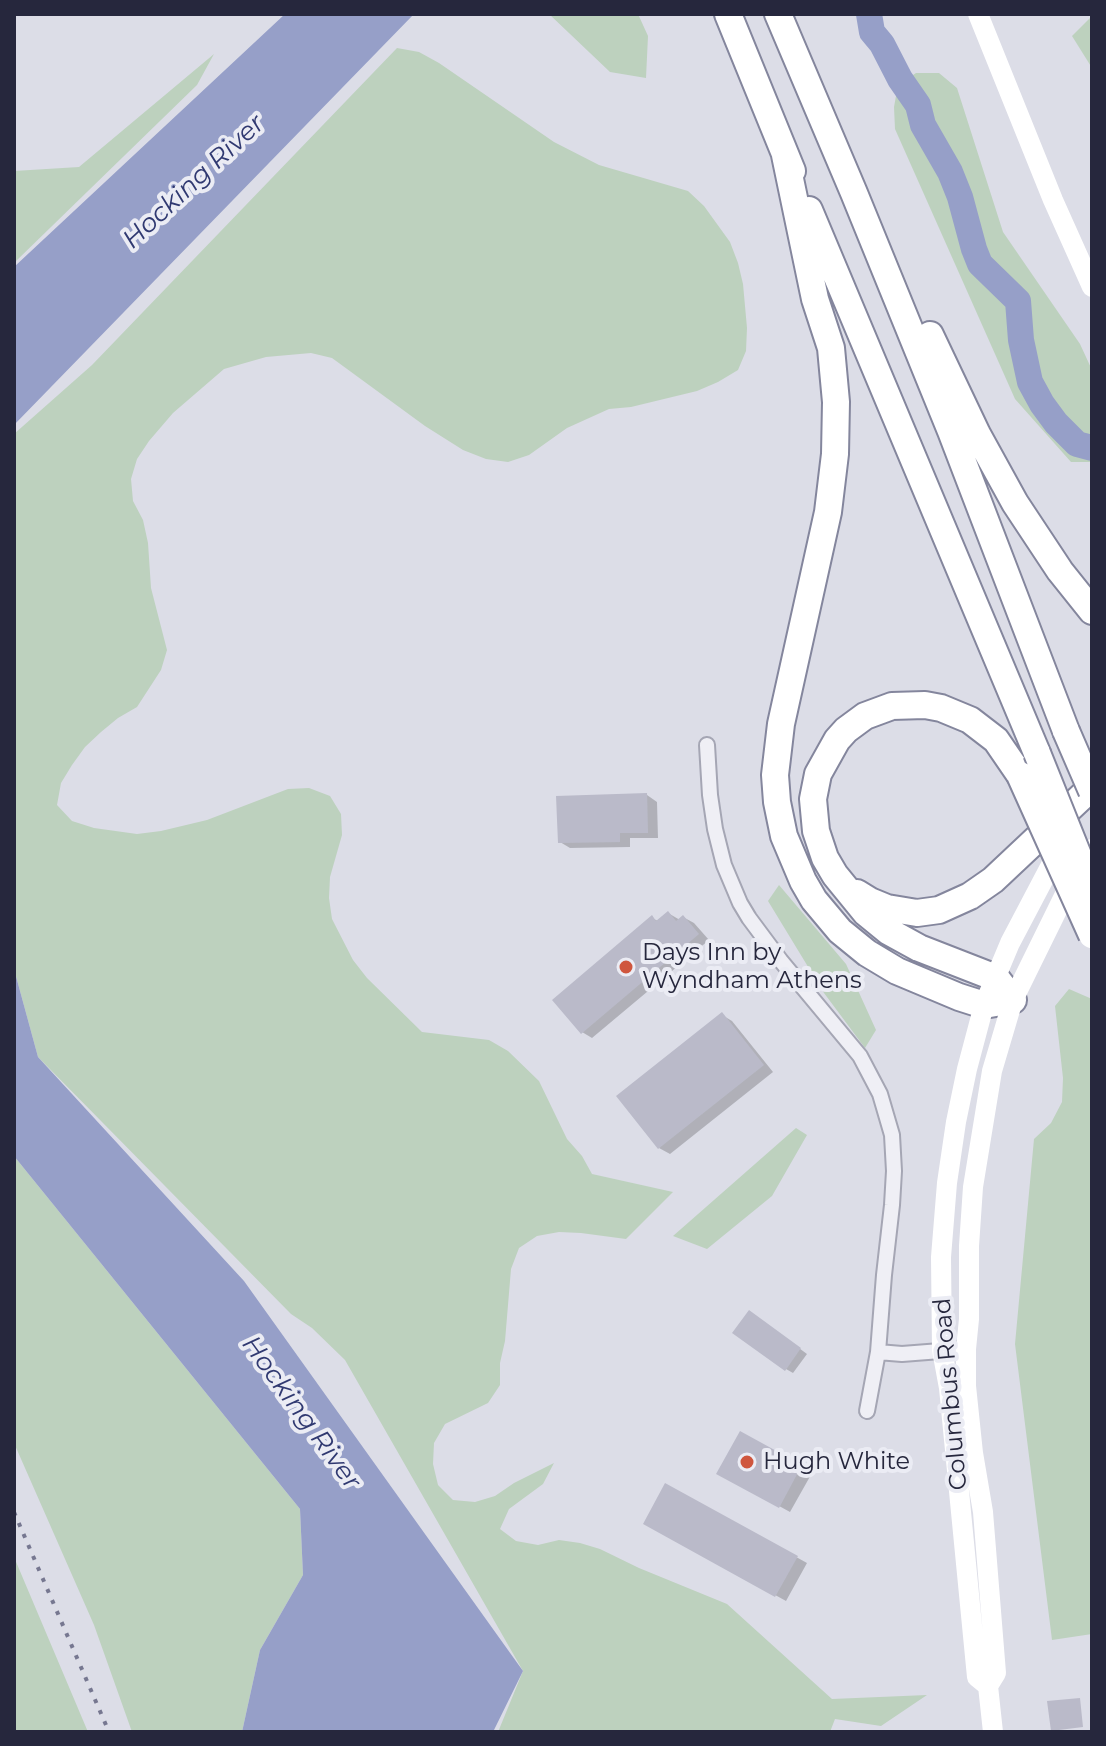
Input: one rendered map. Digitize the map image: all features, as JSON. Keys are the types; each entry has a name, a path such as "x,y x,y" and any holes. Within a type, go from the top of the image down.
{"highway":[{"path":"728,14 1092,890"},
{"path":"778,14 951,431 1066,731 1092,790 993,880 970,896 939,910 917,913 887,908 870,901 835,875"},
{"path":"785,155 815,299 831,348 836,420 828,512 781,724 775,775 784,836 803,881 827,917 867,953 897,971 959,997 984,1005 1013,1000 996,978 919,948 888,931 866,913 835,875 819,845 816,831 815,785 823,763 846,730 865,716 892,706 925,705 956,713 996,740 1020,775 1092,935"},
{"path":"854,193 882,234 977,434 1015,503 1060,571 1092,611"}],"main road":[{"path":"978,14 1047,187 1092,287"},
{"name":"Columbus Road","path":"988,1686 977,1677 949,1388 942,1350 941,1257 947,1183 967,1069 984,1005 1010,943 1092,790"},
{"name":"Columbus Road","path":"993,1732 988,1686 996,1673 983,1512 966,1386 973,1187 992,1071 1013,1000 1070,884 1092,849"}],"street":[{"path":"707,745 715,829 724,865 740,903 781,961 860,1056 880,1094 892,1135 892,1205 878,1352 867,1411"},
{"path":"878,1352 902,1354 966,1349"}],"green space":[{"path":"549,14 638,14 648,36 646,78 610,72"},
{"path":"1092,16 1092,68 1072,36"},
{"path":"397,48 419,52 439,63 554,142 599,165 688,191 704,206 730,242 743,284 746,351 738,370 697,391 631,407 609,409 567,428 529,455 508,462 486,459 463,450 332,358 311,353 266,357 224,369 173,413 137,459 131,479 133,501 143,520 151,588 167,650 161,670 137,707 101,732 72,765 61,783 57,805 72,821 94,828 137,834 207,820 288,789 309,788 330,796 341,814 342,835 330,877 332,919 353,960 367,978 422,1032 489,1040 508,1051 539,1081 567,1139 592,1174 673,1192 626,1239 559,1232 537,1236 519,1248 511,1269 500,1385 488,1403 445,1424 434,1443 433,1464 438,1485 453,1500 475,1502 495,1496 554,1463 543,1484 509,1509 500,1529 516,1541 538,1545 559,1540 600,1549 727,1604 832,1699 927,1695 881,1726 835,1719 830,1732 498,1732 523,1671 345,1360 312,1328 291,1314 38,1057 14,969 14,434 92,365"},
{"path":"214,54 197,85 14,263 14,171 79,167"},
{"path":"916,73 939,73 957,88 1003,232 1080,344 1092,370 1092,462 1071,462 1015,399 895,129 894,107 898,85"},
{"path":"779,885 846,964 876,1030 865,1048 824,993 768,901"},
{"path":"1069,989 1092,999 1092,1634 1052,1640 1015,1344 1034,1139 1051,1123 1062,1102 1063,1078 1055,1006"},
{"path":"796,1128 807,1135 772,1196 707,1249 673,1236"},
{"path":"14,1156 300,1509 303,1575 260,1650 242,1732 132,1732 94,1625 14,1443"},
{"path":"14,1557 88,1732 14,1732"}],"water":[{"name":"Hocking River","path":"285,14 414,14 14,425 14,267"},
{"name":"Hocking River","path":"14,969 38,1057 244,1281 523,1671 493,1732 242,1732 260,1650 303,1575 300,1509 14,1156"}],"building":[{"path":"647,793 648,833 620,833 620,842 558,843 556,796"},
{"name":"Days Inn by Wyndham Athens","path":"668,911 676,921 683,915 699,934 581,1034 552,1000 652,915 656,921"},
{"path":"722,1012 764,1065 658,1149 616,1096"},
{"path":"749,1310 801,1348 785,1371 732,1333"},
{"path":"740,1431 802,1465 779,1508 716,1474"},
{"path":"665,1483 798,1556 775,1597 643,1524"},
{"path":"1080,1698 1083,1727 1051,1731 1047,1701"}],"waterway":[{"path":"869,14 872,32 918,105 923,125 950,172 980,264 1018,301 1021,340 1030,382 1056,423 1077,444 1092,448"}],"railway":[{"path":"14,1512 109,1732"}],"place":[{"name":"Days Inn by Wyndham Athens","path":"626,967"},
{"name":"Hugh White","path":"747,1462"}]}
